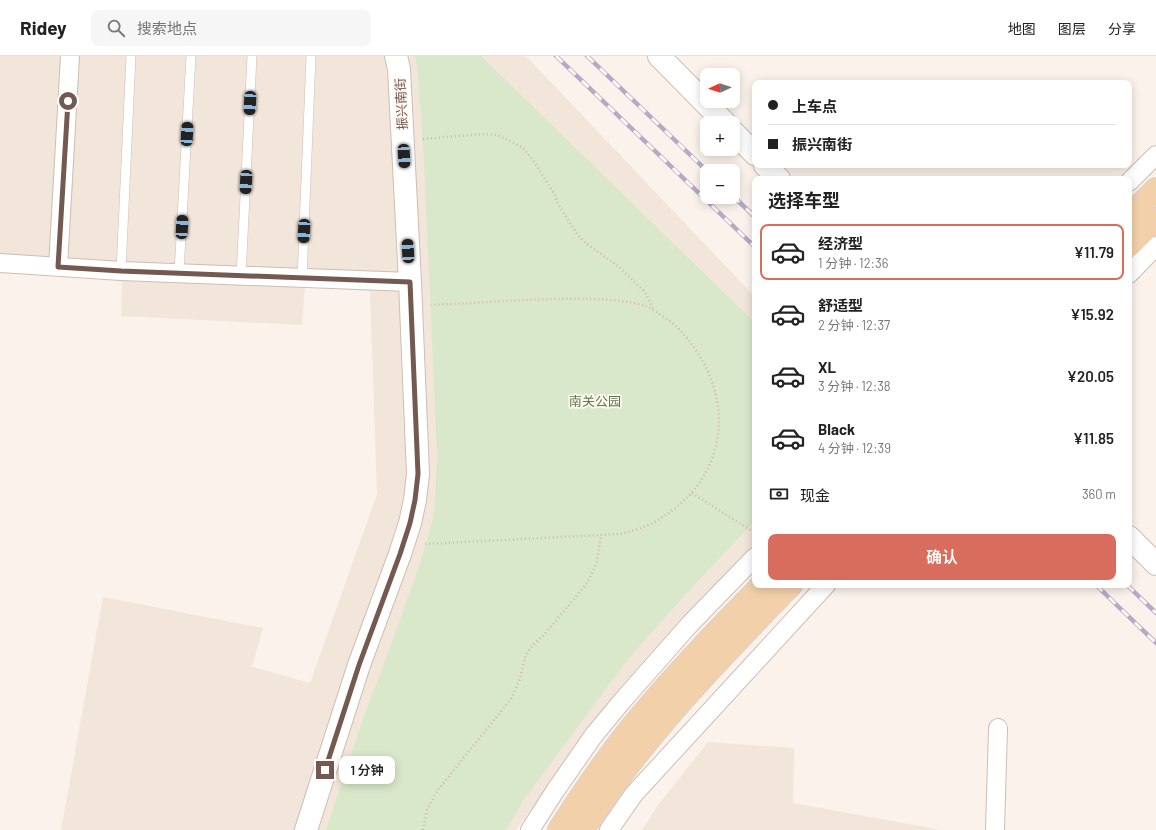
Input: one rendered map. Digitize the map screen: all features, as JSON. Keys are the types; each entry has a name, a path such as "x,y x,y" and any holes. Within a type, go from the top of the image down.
{"main road":[{"path":"1132,213 1156,189"},
{"path":"1132,243 1156,219"},
{"path":"559,830 575,804 614,749 641,716 708,640 759,588"},
{"path":"583,830 630,762 657,729 724,655 788,588"}],"street":[{"path":"58,267 70,56"},
{"name":"振兴南街","path":"306,830 359,665 403,545 415,500 418,474 410,282 399,69 396,56"},
{"path":"660,56 717,116"},
{"path":"740,139 752,151"},
{"path":"1132,179 1156,154"},
{"path":"768,168 776,176"},
{"path":"1132,271 1156,246"},
{"path":"0,263 121,271 410,282"},
{"path":"1132,540 1156,564"},
{"path":"530,830 594,735 690,624 752,560"},
{"path":"610,830 634,794 823,588"},
{"path":"995,830 998,728"}],"lane":[{"path":"121,271 131,56"},
{"path":"179,273 191,56"},
{"path":"241,276 252,56"},
{"path":"302,278 310,56"}],"path":[{"path":"403,140 484,134 497,135 524,148 555,195 557,202 576,234 587,244 618,266 645,292 654,311"},
{"path":"403,545 620,534 644,527 675,509 692,493 706,474 718,439 719,419 715,390 704,362 692,343 673,322 649,307 629,302 602,299 560,299 411,306"},
{"path":"692,493 752,531"},
{"path":"423,830 427,810 437,791 511,699 520,679 528,651 544,635 588,582 597,562 601,535"}],"shaded area":[{"path":"0,56 526,56 752,294 752,554 572,752 516,830 61,830 103,597 263,628 252,667 310,683 377,494 370,291 305,287 302,325 121,316 122,278 0,271"},
{"path":"708,742 794,748 793,803 941,830 642,830 659,804"}],"green space":[{"name":"南关公园","path":"415,56 481,56 752,320 752,524 694,585 635,651 525,798 506,830 326,830 363,719 423,554 431,526 435,504 437,456 424,162 418,76"}],"railway":[{"path":"556,56 752,244"},
{"path":"587,56 700,164"},
{"path":"740,203 752,214"},
{"path":"1099,588 1156,643"},
{"path":"1130,588 1156,613"}],"route":[{"path":"68,101 58,267 121,271 410,282 418,474 415,500 403,545 359,665 325,770"}]}
